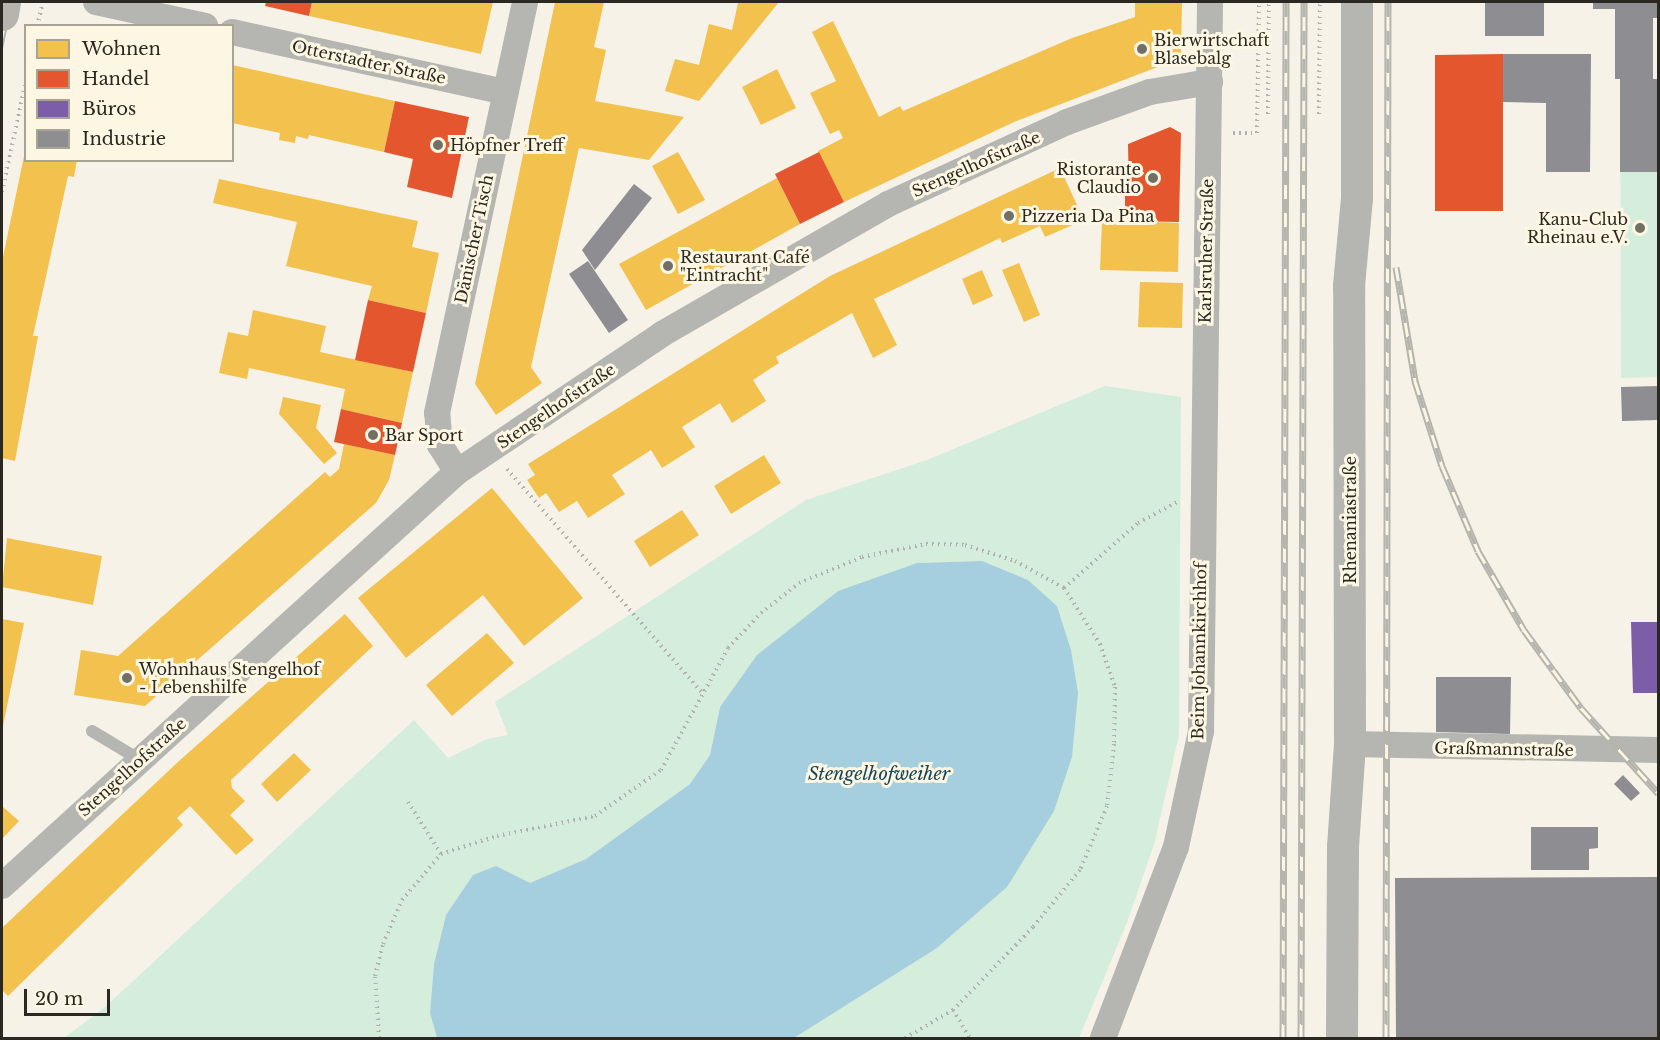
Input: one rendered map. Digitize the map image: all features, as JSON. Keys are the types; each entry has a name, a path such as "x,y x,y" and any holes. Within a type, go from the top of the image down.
{"main road":[{"path":"2,14 4,2"}],"street":[{"path":"96,2 196,24"},
{"name":"Dänischer Tisch","path":"457,472 440,445 437,413 525,2"},
{"name":"Karlsruher Straße","path":"1201,500 1210,2"},
{"name":"Rhenaniastraße","path":"1342,1038 1343,847 1350,744 1348,286 1357,198 1357,2"},
{"name":"Otterstadter Straße","path":"234,32 506,92"},
{"name":"Stengelhofstraße","path":"2,886 457,472 662,334 888,204 1067,123 1150,92 1209,82"},
{"name":"Beim Johannkirchhof","path":"1103,1038 1176,847 1201,731 1201,500"},
{"name":"Graßmannstraße","path":"1350,744 1659,750"}],"lane":[{"path":"92,731 140,760"}],"path":[{"path":"38,24 43,2"},
{"path":"1209,132 1257,133 1259,2"},
{"path":"1268,114 1269,2"},
{"path":"1319,114 1320,2"},
{"path":"2,192 24,89"},
{"path":"494,448 508,470 703,694"},
{"path":"1064,588 1161,508 1201,500"},
{"path":"379,1038 375,976 383,944 402,900 441,854 497,836 595,816 661,770 728,648 761,613 798,583 862,557 926,544 965,545 1015,561 1064,588 1100,644 1115,687 1114,744 1107,806 1080,870 1033,927 953,1010 905,1038"},
{"path":"408,802 441,854"},
{"path":"953,1010 970,1038"}],"green space":[{"name":"Kanu-Club Rheinau e.V.","path":"1620,79 1658,79 1658,377 1621,378"},
{"path":"1105,386 1181,397 1179,735 1155,841 1128,920 1079,1038 794,1038 937,948 1007,887 1071,650 1057,606 1028,580 982,561 917,563 838,591 757,655 720,707 710,755 690,784 586,859 530,884 496,866 446,915 434,964 430,1013 437,1038 64,1038 104,1008 414,720 448,758 487,739 508,735 495,702 806,500 927,460"}],"water":[{"name":"Stengelhofweiher","path":"982,561 1028,580 1057,606 1071,650 1078,693 1072,757 1054,811 1007,887 937,948 794,1038 437,1038 430,1013 434,964 446,915 473,875 496,866 530,883 586,859 690,784 710,755 720,707 757,655 838,591 917,563"}],"building: Wohnen":[{"path":"312,2 493,2 481,54 309,16"},
{"path":"555,2 604,2 594,47 606,50 595,101 684,117 649,160 579,148 531,367 542,383 496,415 475,384"},
{"path":"779,2 699,101 665,91 675,59 699,65 709,24 732,30 738,3"},
{"path":"1135,2 1182,2 1181,58 1014,122 844,202 818,151 843,138 839,130 830,134 810,93 836,81 812,32 833,21 879,117 900,106 903,111 1072,38 1135,17"},
{"path":"234,65 395,101 384,152 309,135 308,139 296,136 295,143 279,140 280,133 234,123"},
{"path":"777,69 796,108 761,125 742,87"},
{"path":"678,152 705,200 678,214 652,166"},
{"path":"24,156 24,162 77,162 74,177 68,176 33,336 38,336 15,461 2,458 2,262"},
{"path":"1060,168 1084,220 1045,237 1040,226 1002,243 1000,238 874,299 897,345 873,358 852,313 776,357 779,363 753,380 766,401 732,423 720,403 682,427 695,447 662,468 651,450 612,475 625,494 588,518 577,501 559,512 546,493 539,498 527,480 535,475 528,464 830,276"},
{"path":"777,178 800,224 646,310 619,264"},
{"path":"219,179 418,221 412,247 439,253 426,313 368,300 372,286 286,266 297,222 213,203"},
{"path":"1102,220 1179,223 1178,272 1100,270"},
{"path":"1019,263 1040,315 1024,322 1002,270"},
{"path":"982,270 993,296 973,305 962,279"},
{"path":"1140,282 1183,283 1182,328 1138,327"},
{"path":"253,310 326,326 320,352 413,372 402,423 341,409 345,389 249,368 247,379 219,373 228,332 248,336"},
{"path":"283,397 321,405 316,428 337,453 324,464 279,414"},
{"path":"344,444 395,455 389,480 376,503 145,706 74,695 81,650 118,656 325,472 330,477 339,469"},
{"path":"764,455 781,483 731,514 714,486"},
{"path":"492,488 583,598 524,646 483,595 406,658 358,598"},
{"path":"682,510 699,535 650,567 634,541"},
{"path":"7,538 102,556 93,605 2,587"},
{"path":"345,614 373,646 231,780 232,788 245,801 230,815 254,840 236,855 190,806 177,818 183,825 8,996 2,990 2,928 179,761"},
{"path":"2,619 24,623 3,726 2,726"},
{"path":"487,633 514,663 452,716 426,685"},
{"path":"294,753 311,770 277,802 261,784"},
{"path":"2,806 19,821 2,839"}],"building: Handel":[{"path":"266,2 312,2 309,16 265,6"},
{"path":"1503,54 1503,211 1435,211 1435,55"},
{"path":"395,101 469,117 452,198 407,187 413,159 384,152"},
{"path":"1170,127 1181,133 1179,222 1125,221 1125,193 1129,193 1128,144"},
{"path":"819,152 844,202 800,224 775,174"},
{"path":"368,300 426,313 413,372 355,360"},
{"path":"341,409 402,423 395,455 334,442"}],"building: Büros":[{"path":"1631,622 1658,622 1658,693 1633,693"}],"building: Industrie":[{"path":"1485,2 1544,2 1544,36 1485,36"},
{"path":"1593,2 1658,2 1658,18 1653,18 1653,79 1658,79 1658,172 1620,172 1620,79 1615,79 1615,9 1593,9"},
{"path":"1503,54 1591,54 1590,172 1546,172 1546,103 1503,102"},
{"path":"634,184 652,198 595,270 582,250"},
{"path":"588,261 628,320 609,333 569,274"},
{"path":"1658,386 1658,420 1622,421 1621,387"},
{"path":"1436,677 1511,677 1510,734 1436,732"},
{"path":"1623,775 1640,793 1631,801 1614,784"},
{"path":"1531,827 1598,827 1598,848 1589,849 1589,870 1531,870"},
{"path":"1658,877 1658,1038 1396,1038 1395,878"}],"tram line":[{"path":"2,49 12,2"}],"railway":[{"path":"1283,1038 1286,2"},
{"path":"1301,1038 1304,2"},
{"path":"1386,1038 1388,2"},
{"path":"1396,267 1415,381 1442,466 1478,551 1524,630 1581,708 1658,793"}],"place":[{"name":"Bierwirtschaft Blasebalg","path":"1142,49"},
{"name":"Höpfner Treff","path":"438,145"},
{"name":"Ristorante Claudio","path":"1153,178"},
{"name":"Pizzeria Da Pina","path":"1009,216"},
{"name":"Kanu-Club Rheinau e.V.","path":"1640,228"},
{"name":"Restaurant Café \"Eintracht\"","path":"668,266"},
{"name":"Bar Sport","path":"373,435"},
{"name":"Wohnhaus Stengelhof - Lebenshilfe","path":"127,678"}]}
